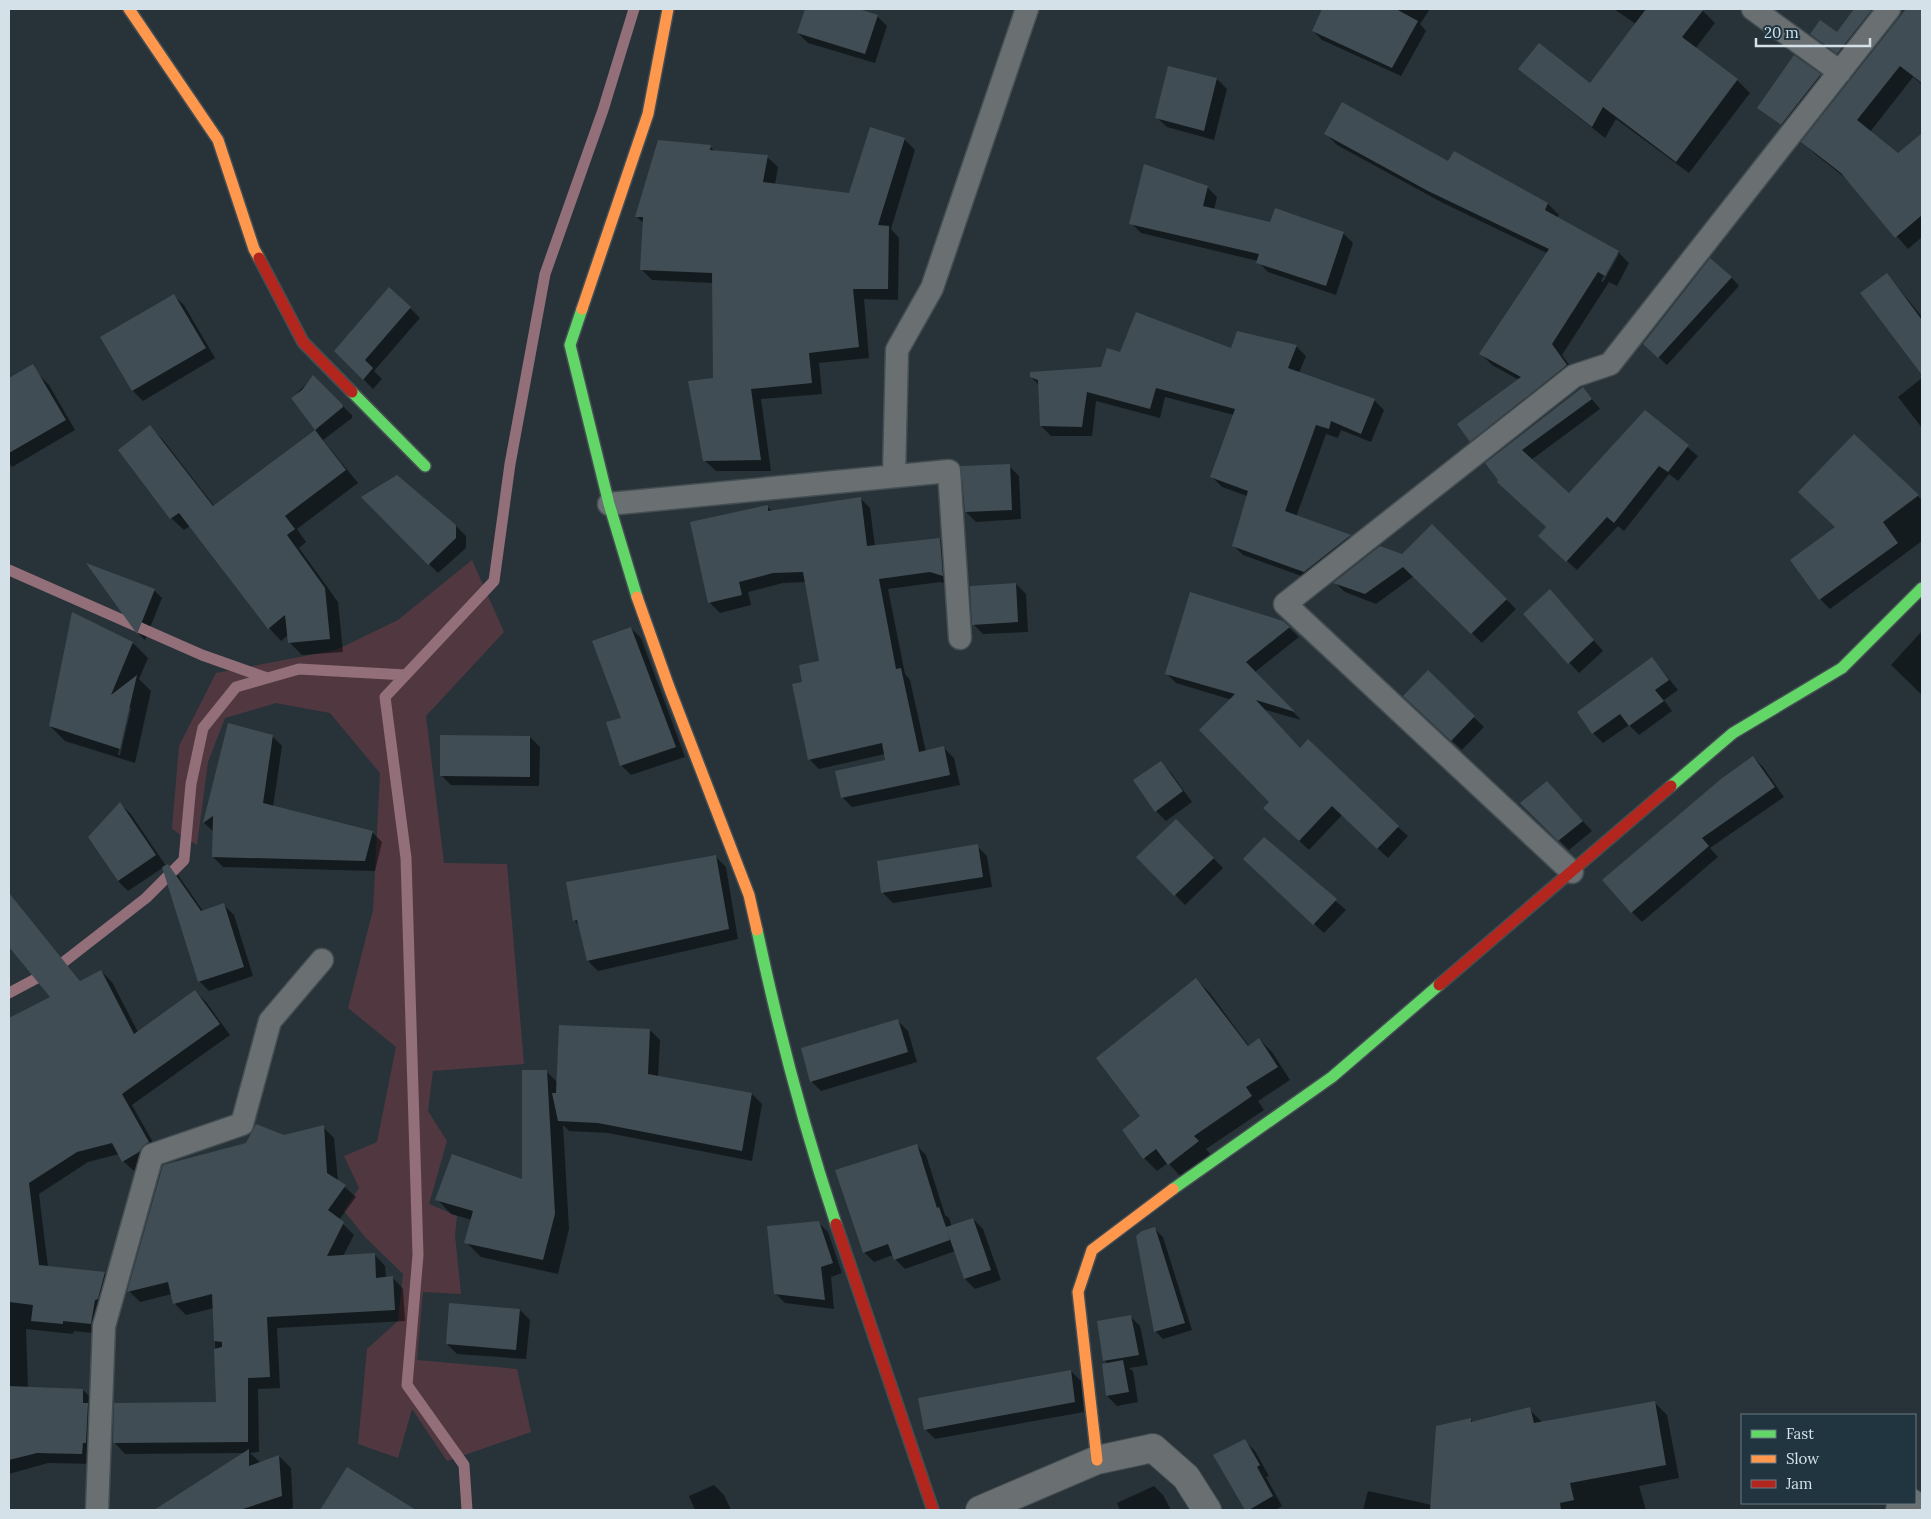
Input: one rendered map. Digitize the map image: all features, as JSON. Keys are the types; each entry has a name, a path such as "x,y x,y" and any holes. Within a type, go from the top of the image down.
{"street":[{"path":"129,9 218,140 254,250 303,342 425,466"},
{"path":"668,9 648,114 570,345 609,504 633,586 748,895 769,989 817,1167 933,1510"},
{"path":"1097,1460 1078,1292 1092,1250 1139,1213 1332,1076 1733,733 1842,668 1922,588"},
{"path":"980,1510 1097,1460 1153,1448 1186,1477 1207,1510"}],"lane":[{"path":"894,476 897,350 932,288 1027,9"},
{"path":"1753,9 1840,72"},
{"path":"1572,872 1285,604 1574,376 1610,364 1889,9"},
{"path":"609,504 949,470 960,638"},
{"path":"97,1510 104,1326 152,1155 242,1124 270,1021 322,960"}],"shaded area":[{"path":"472,560 504,632 426,716 444,863 507,864 524,1064 433,1071 428,1111 447,1141 429,1204 457,1216 455,1235 461,1294 423,1292 417,1360 517,1369 531,1432 447,1461 412,1409 398,1458 358,1444 367,1349 398,1321 403,1274 366,1238 344,1211 359,1188 344,1156 377,1142 396,1047 348,1008 373,910 380,773 330,713 276,703 225,718 208,762 197,845 172,829 179,746 216,673 336,650 398,620"}],"building":[{"path":"805,9 859,9 878,15 865,54 797,33"},
{"path":"1322,9 1396,9 1418,21 1392,68 1312,31"},
{"path":"1646,9 1704,9 1682,37 1738,79 1676,162 1603,107 1592,127 1518,69 1539,43 1590,83"},
{"path":"1854,9 1868,9 1871,11 1837,54 1810,34 1820,20 1837,32"},
{"path":"1906,9 1922,9 1922,83 1900,66 1857,120 1898,153 1922,133 1922,215 1895,238 1841,173 1801,142"},
{"path":"1794,55 1821,74 1781,125 1757,108"},
{"path":"1168,66 1217,78 1204,131 1155,118"},
{"path":"1342,102 1448,161 1454,151 1548,203 1545,210 1619,251 1605,276 1598,272 1552,344 1567,365 1470,442 1457,424 1521,377 1479,354 1549,249 1428,191 1324,134"},
{"path":"870,127 905,138 878,225 889,226 888,289 853,289 859,347 809,353 812,383 751,389 761,460 703,461 688,381 713,378 712,273 640,270 643,217 635,217 658,140 711,145 710,150 768,155 763,182 849,193"},
{"path":"1144,164 1208,186 1203,206 1270,222 1275,208 1344,232 1326,286 1256,263 1259,254 1129,224"},
{"path":"1710,258 1732,277 1658,358 1643,344"},
{"path":"1887,273 1922,320 1922,375 1860,293"},
{"path":"389,287 411,307 365,360 373,368 363,380 334,351"},
{"path":"174,294 206,348 132,391 100,337"},
{"path":"1136,312 1231,348 1237,331 1297,345 1288,368 1375,399 1361,434 1331,421 1329,429 1316,425 1285,511 1351,535 1304,572 1232,546 1248,491 1210,477 1235,409 1156,388 1150,409 1087,392 1082,427 1040,426 1038,380 1030,377 1030,372 1101,367 1107,348 1120,352"},
{"path":"33,364 66,420 9,453 9,378"},
{"path":"313,375 343,407 315,430 291,398 302,390"},
{"path":"1583,387 1592,399 1522,450 1569,493 1645,410 1689,445 1668,472 1659,466 1614,523 1607,517 1566,562 1538,536 1546,527 1497,482 1498,480 1485,463"},
{"path":"150,425 213,506 315,430 346,470 285,516 295,529 287,535 325,588 330,639 288,643 285,615 268,629 179,513 170,519 118,450"},
{"path":"1854,434 1919,495 1883,522 1898,543 1819,600 1790,560 1835,527 1798,492"},
{"path":"1010,464 1012,510 965,512 961,466"},
{"path":"397,475 456,525 456,538 428,565 361,497"},
{"path":"861,497 867,546 940,538 943,576 930,572 879,579 896,669 901,668 919,752 944,746 950,775 841,798 835,771 885,760 882,743 808,760 792,684 802,682 799,665 819,661 803,572 773,573 739,582 742,595 708,603 690,522 768,505 768,511"},
{"path":"1432,524 1507,599 1471,634 1403,567 1365,594 1333,583 1380,546 1402,554"},
{"path":"86,563 155,589 137,634"},
{"path":"1016,583 1018,622 972,625 970,586"},
{"path":"1550,589 1594,640 1568,664 1523,614"},
{"path":"1190,592 1283,621 1290,627 1246,662 1295,712 1256,700 1300,748 1308,739 1399,826 1377,849 1332,806 1299,841 1263,808 1269,802 1199,730 1235,694 1165,674"},
{"path":"72,612 133,642 111,695 137,675 120,749 49,726"},
{"path":"631,627 676,747 620,766 606,722 621,718 592,641"},
{"path":"1652,657 1669,680 1655,690 1664,701 1629,726 1620,714 1592,734 1577,712"},
{"path":"1428,670 1475,716 1451,741 1403,696"},
{"path":"228,723 273,735 263,803 373,831 365,861 212,857 213,816 203,823"},
{"path":"440,735 530,736 530,777 440,776"},
{"path":"1753,756 1775,787 1702,838 1709,846 1631,913 1602,880 1721,779"},
{"path":"1161,761 1183,791 1155,812 1133,780"},
{"path":"1547,781 1583,821 1558,841 1520,803"},
{"path":"120,802 156,855 118,881 88,837"},
{"path":"1176,819 1214,858 1174,896 1136,857"},
{"path":"1264,837 1337,899 1313,925 1243,859"},
{"path":"978,844 983,877 881,893 877,861"},
{"path":"716,855 729,929 587,961 577,920 573,921 566,882"},
{"path":"168,864 201,911 224,903 244,967 198,982 162,867"},
{"path":"9,893 80,981 101,970 134,1034 195,990 220,1024 122,1094 149,1142 139,1152 122,1162 112,1143 77,1152 29,1183 39,1265 105,1272 98,1299 95,1300 91,1324 63,1321 63,1324 31,1321 33,1305 9,1302 9,1018 50,997 9,947"},
{"path":"1196,978 1248,1046 1259,1038 1278,1067 1246,1087 1252,1096 1194,1136 1199,1141 1168,1165 1156,1149 1143,1159 1122,1130 1140,1116 1096,1058"},
{"path":"898,1019 908,1052 810,1082 801,1048"},
{"path":"559,1025 650,1029 648,1074 752,1093 742,1151 598,1123 558,1121 552,1093 556,1093"},
{"path":"522,1070 547,1070 555,1214 543,1260 464,1243 473,1211 435,1200 452,1154 522,1179"},
{"path":"256,1124 284,1135 324,1125 327,1173 346,1185 328,1210 344,1222 327,1256 375,1253 376,1278 393,1276 395,1310 267,1317 270,1377 248,1378 248,1442 113,1443 114,1403 216,1402 214,1349 222,1347 222,1342 214,1341 212,1294 173,1304 168,1282 127,1292 163,1165 246,1143"},
{"path":"917,1144 937,1208 939,1207 946,1227 973,1218 991,1270 964,1279 946,1228 950,1240 894,1260 888,1244 863,1253 835,1170"},
{"path":"819,1221 833,1263 821,1267 825,1300 774,1294 767,1226"},
{"path":"1155,1227 1185,1323 1154,1332 1136,1236 1142,1231"},
{"path":"449,1303 520,1309 516,1350 446,1344"},
{"path":"1131,1315 1139,1355 1103,1361 1097,1321"},
{"path":"1123,1360 1129,1392 1106,1396 1102,1364"},
{"path":"1071,1370 1075,1402 924,1430 918,1398"},
{"path":"9,1386 83,1389 83,1403 88,1403 86,1443 83,1443 82,1454 37,1453 9,1460"},
{"path":"1655,1401 1666,1465 1570,1483 1574,1500 1560,1503 1561,1510 1430,1510 1436,1426 1471,1418 1471,1422 1530,1407 1534,1423"},
{"path":"1245,1439 1260,1465 1257,1467 1273,1496 1249,1510 1245,1510 1213,1455"},
{"path":"249,1449 249,1466 279,1455 282,1496 240,1510 154,1510"},
{"path":"347,1467 416,1510 320,1510"}],"waterway":[{"path":"467,1510 464,1465 407,1385 418,1255 406,858 385,697 494,581 510,464 545,274 603,110 634,9"},
{"path":"9,570 202,655 267,678"},
{"path":"9,993 56,968 146,898 184,860 191,784 203,728 236,687 299,669 406,675"}],"traffic: fast":[{"path":"582,309 570,345 609,504 637,597"},
{"path":"352,392 425,466"},
{"path":"1671,786 1733,733 1842,668 1922,588"},
{"path":"757,930 792,1078 836,1224"},
{"path":"1173,1189 1332,1077 1439,985"}],"traffic: slow":[{"path":"129,9 218,140 254,249 259,258"},
{"path":"582,309 648,114 668,9"},
{"path":"637,597 669,687 749,895 757,930"},
{"path":"1097,1460 1078,1292 1092,1250 1173,1189"}],"traffic: jam":[{"path":"259,258 303,342 352,392"},
{"path":"1439,985 1671,786"},
{"path":"836,1224 933,1510"}]}
